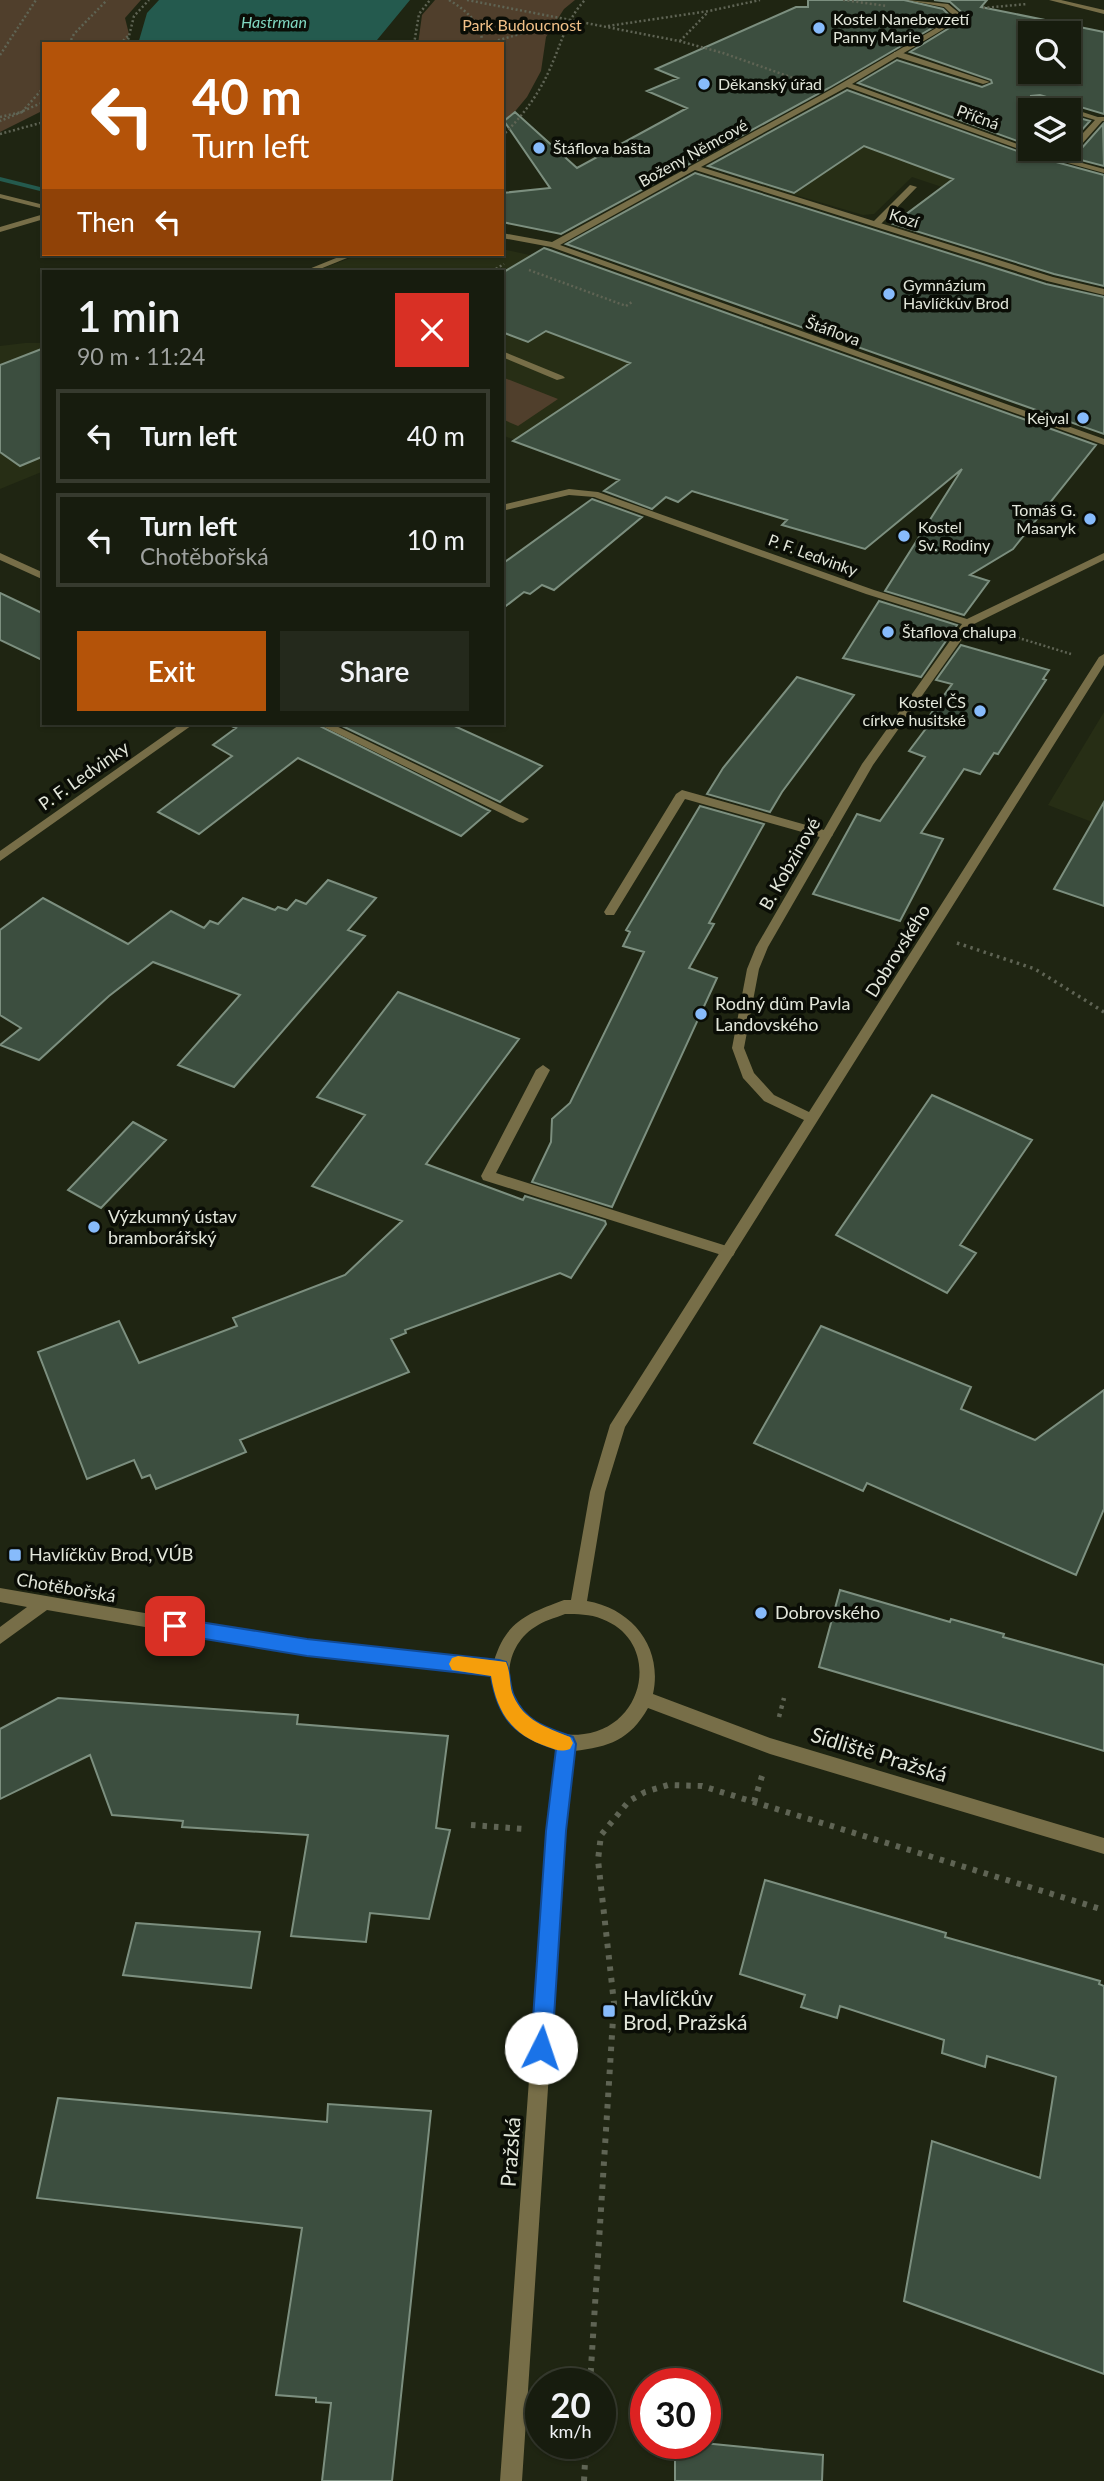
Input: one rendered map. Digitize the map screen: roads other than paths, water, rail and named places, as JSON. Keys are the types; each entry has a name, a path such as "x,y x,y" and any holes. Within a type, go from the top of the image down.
{"street":[{"name":"Boženy Němcové","path":"553,246 832,92 960,17 946,5 910,0"},
{"path":"1052,0 1104,12"},
{"path":"897,54 986,82"},
{"name":"Příčná","path":"845,84 1018,144"},
{"path":"1081,113 1102,119 1081,141"},
{"name":"Příčná","path":"1067,161 1104,171"},
{"name":"Kozí","path":"696,167 1049,279 1104,292"},
{"path":"876,224 913,187"},
{"path":"0,196 42,206"},
{"path":"0,230 42,217"},
{"name":"Štáflova","path":"504,235 553,246 1104,442"},
{"path":"311,270 348,256"},
{"path":"504,355 560,378"},
{"name":"P. F. Ledvinky","path":"504,508 569,492 595,494 870,592 968,623"},
{"path":"0,556 42,576"},
{"path":"968,623 1104,556"},
{"name":"B. Kobzinové","path":"813,1119 769,1098 748,1075 738,1048 752,969 762,947 868,764 968,623"},
{"name":"Dobrovského","path":"578,1607 593,1505 604,1461 618,1425 1102,660"},
{"name":"P. F. Ledvinky","path":"0,857 186,725"},
{"path":"326,725 523,819"},
{"path":"610,912 682,793 827,835"},
{"path":"543,1070 488,1176 728,1252"},
{"name":"Chotěbořská","path":"0,1595 307,1648 499,1668"},
{"path":"0,1637 43,1604"},
{"path":"578,1607 611,1615 636,1637 649,1667 649,1683 638,1712 614,1734 591,1742 566,1744 534,1733 522,1724 504,1698 499,1668 508,1644 525,1623 550,1611 578,1607"},
{"name":"Sídliště Pražská","path":"645,1699 770,1746 1104,1846"},
{"name":"Pražská","path":"511,2481 554,1859 566,1744"}],"water":[{"name":"Hastrman","path":"159,0 410,0 377,40 378,42 139,42 147,13"}],"waterway":[{"path":"0,179 42,190"}],"place":[{"name":"Kostel Nanebevzetí Panny Marie","path":"819,28"},
{"name":"Děkanský úřad","path":"704,84"},
{"name":"Štáflova bašta","path":"539,148"},
{"name":"Gymnázium Havlíčkův Brod","path":"889,294"},
{"name":"Kejval","path":"1083,418"},
{"name":"Tomáš G. Masaryk","path":"1090,519"},
{"name":"Kostel Sv. Rodiny","path":"904,536"},
{"name":"Štaflova chalupa","path":"888,632"},
{"name":"Kostel ČS církve husitské","path":"980,711"},
{"name":"Rodný dům Pavla Landovského","path":"701,1014"},
{"name":"Výzkumný ústav bramborářský","path":"94,1227"},
{"name":"Havlíčkův Brod, VÚB","path":"15,1555"},
{"name":"Dobrovského","path":"761,1613"},
{"name":"Havlíčkův Brod, Pražská","path":"609,2011"}],"park label":[{"name":"Park Budoucnost","path":"522,25"}]}
